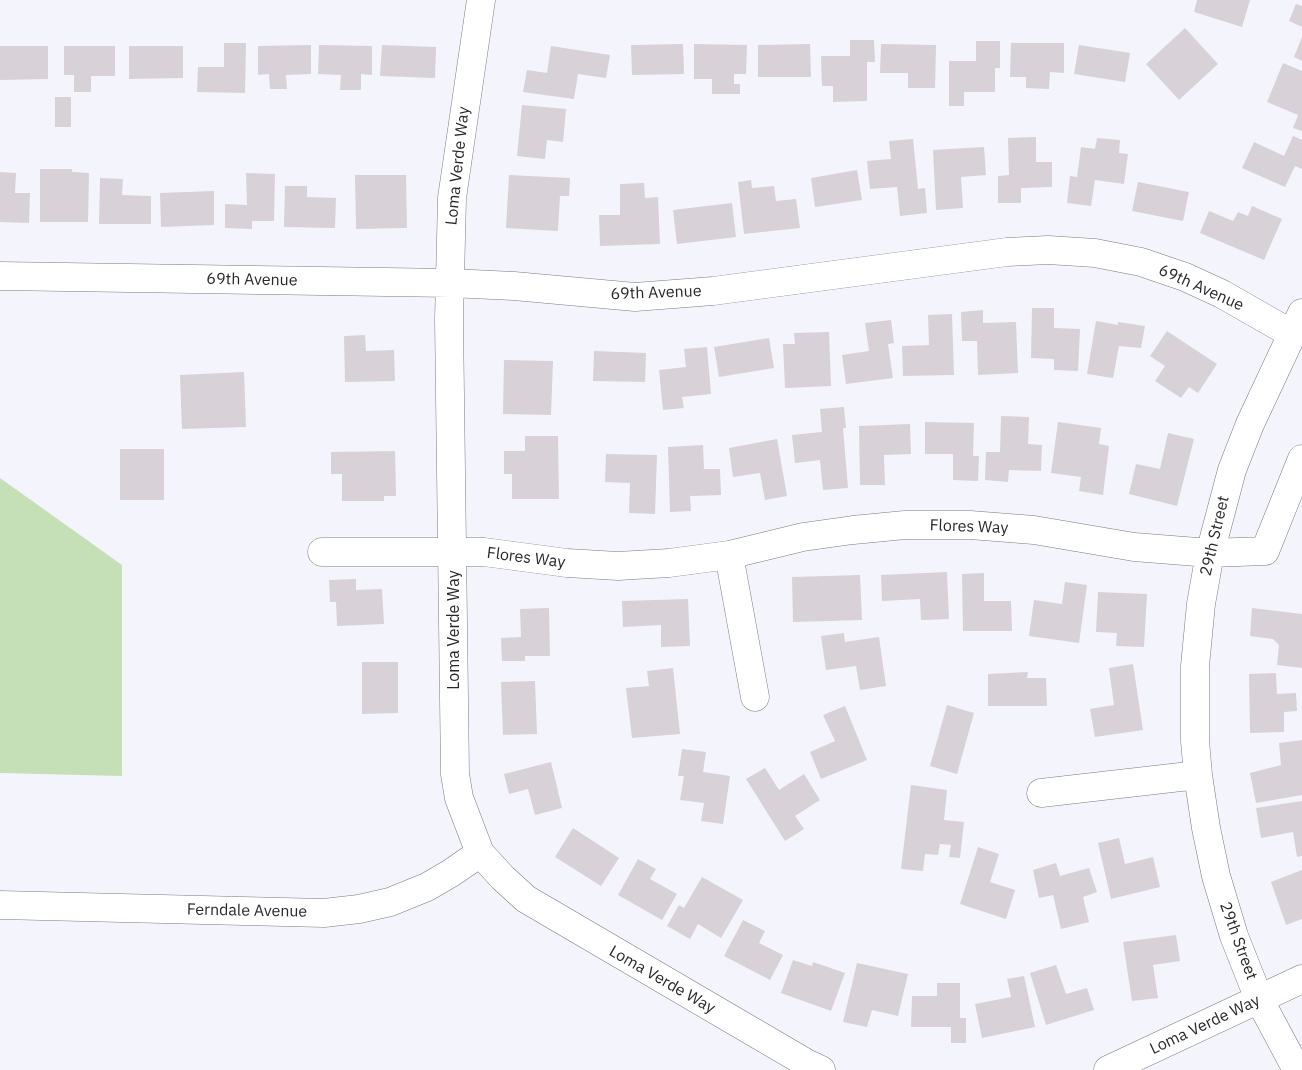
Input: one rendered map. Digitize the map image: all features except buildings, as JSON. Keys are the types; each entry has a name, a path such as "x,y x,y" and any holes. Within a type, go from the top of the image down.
{"street":[{"name":"Loma Verde Way","path":"482,0 452,198 449,320 455,774 459,798 480,853 526,899 821,1070"},
{"name":"69th Avenue","path":"0,276 450,283 514,286 635,297 713,291 1007,252 1048,250 1094,253 1132,260 1185,277 1222,294 1297,323"},
{"name":"29th Street","path":"1297,323 1250,424 1218,518 1201,604 1195,666 1195,741 1206,828 1216,876 1234,936 1259,999 1298,1070"},
{"name":"Flores Way","path":"322,552 484,552 567,563 618,566 669,563 729,555 803,538 853,530 905,525 951,525 1034,530 1134,547 1210,553 1265,550 1302,459"},
{"path":"729,555 755,697"},
{"path":"1042,793 1198,775"},
{"name":"Ferndale Avenue","path":"0,905 324,913 359,909 390,902 427,887 480,853"},
{"name":"Loma Verde Way","path":"1108,1070 1302,979"}],"green space":[{"path":"0,478 122,565 122,776 0,773"}]}
